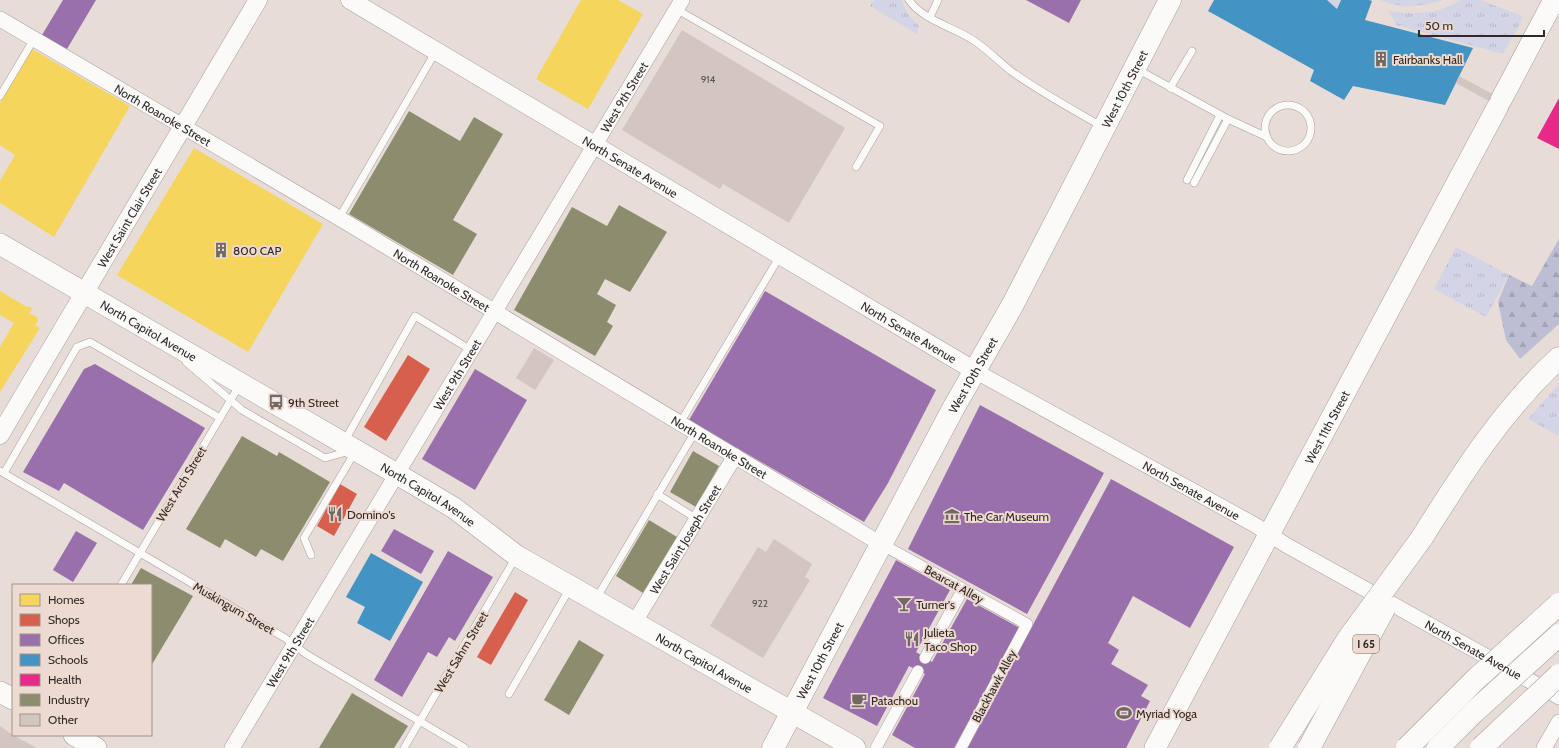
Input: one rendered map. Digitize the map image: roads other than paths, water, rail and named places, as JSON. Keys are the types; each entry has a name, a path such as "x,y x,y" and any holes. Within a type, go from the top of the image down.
{"main road":[{"name":"West 10th Street","path":"773,748 881,544 994,338 1105,128 1170,0"},
{"name":"West 11th Street","path":"1155,748 1554,0"},
{"name":"North Capitol Avenue","path":"0,244 157,336 350,446 454,508 517,556 855,748"},
{"name":"I 65","path":"1309,748 1421,539 1474,455 1514,405 1559,358"},
{"path":"1280,748 1348,639 1421,539"},
{"path":"1407,748 1476,679 1559,604"},
{"path":"1438,748 1474,712 1559,635"},
{"path":"1481,748 1559,675"},
{"path":"0,692 12,698"},
{"path":"76,736 96,748"}],"street":[{"name":"West Saint Clair Street","path":"0,435 258,0"},
{"name":"North Senate Avenue","path":"350,0 975,371 1559,697"},
{"name":"West 9th Street","path":"232,748 679,4"},
{"name":"North Roanoke Street","path":"0,19 338,218 881,544"},
{"name":"West Saint Joseph Street","path":"634,623 735,456"},
{"name":"Bearcat Alley","path":"881,544 1027,624"},
{"path":"925,658 963,589"},
{"name":"Blackhawk Alley","path":"961,748 1027,624"},
{"path":"876,748 918,671"},
{"path":"1544,748 1559,722"}],"lane":[{"path":"909,0 912,5 930,17 974,40 1027,81 1105,128"},
{"path":"930,17 938,0"},
{"path":"679,4 880,126 856,167"},
{"path":"0,96 34,39"},
{"path":"338,218 436,51"},
{"path":"1170,88 1192,51"},
{"path":"1135,68 1220,115 1267,137 1276,148 1283,151 1299,149 1306,144 1312,132 1308,116 1303,110 1291,105 1283,105 1270,114 1266,121 1265,129 1267,137"},
{"path":"1220,115 1191,182 1228,119"},
{"path":"680,423 780,255"},
{"path":"311,555 304,538 415,316 472,350"},
{"path":"157,336 242,410 325,458 350,446"},
{"path":"2,472 77,347 90,342 220,418"},
{"name":"West Arch Street","path":"122,584 241,383"},
{"path":"595,601 695,432"},
{"name":"Muskingum Street","path":"2,472 465,748"},
{"path":"657,494 697,519"},
{"name":"West Sahm Street","path":"404,748 517,556"},
{"path":"509,694 571,587"}],"place":[{"name":"Fairbanks Hall","path":"1381,59"},
{"name":"800 CAP","path":"221,250"},
{"name":"9th Street","path":"276,402"},
{"name":"Domino's","path":"335,514"},
{"name":"The Car Museum","path":"952,516"},
{"name":"Turner's","path":"904,604"},
{"name":"Julieta Taco Shop","path":"912,639"},
{"name":"Patachou","path":"859,700"},
{"name":"Myriad Yoga","path":"1124,713"}]}
